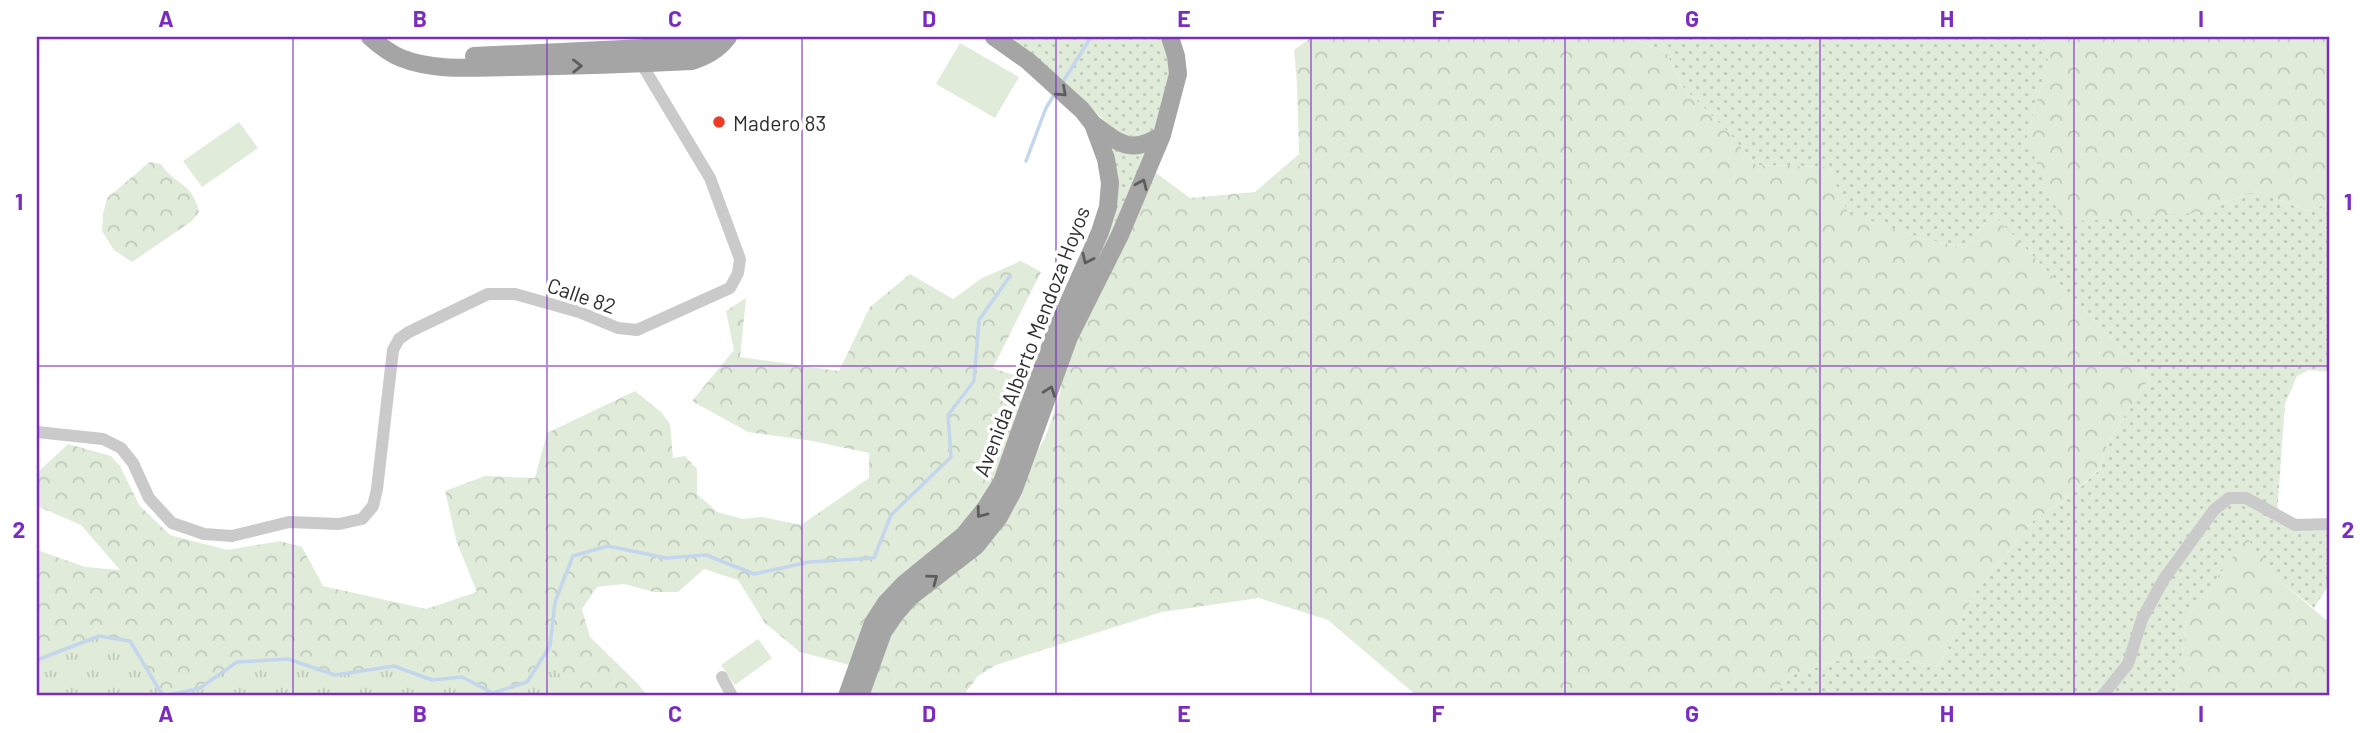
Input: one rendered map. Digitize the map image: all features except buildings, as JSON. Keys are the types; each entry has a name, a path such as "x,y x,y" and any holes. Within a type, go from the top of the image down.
{"main road":[{"path":"370,37 401,58 453,68 692,61 719,48 728,37"},
{"path":"387,37 407,48 450,57 591,44 686,46 705,37"},
{"name":"Avenida Alberto Mendoza Hoyos","path":"860,696 883,632 896,613 909,598 976,547 999,517 1014,489 1074,327 1121,235 1162,135 1178,74 1170,37"},
{"name":"Avenida Alberto Mendoza Hoyos","path":"847,696 873,623 886,603 904,584 964,535 1002,482 1055,333 1100,232 1108,207 1110,183 1106,159 1093,124 1082,110 1001,40"},
{"path":"1093,124 1116,141 1130,147 1146,145 1162,135"}],"street":[{"name":"Calle 82","path":"37,432 103,439 121,448 133,463 149,498 172,523 204,534 232,536 289,522 339,524 362,519 373,506 377,489 393,350 399,339 409,332 488,294 515,294 579,312 618,328 638,330 730,288 738,273 740,259 710,178 641,63"},
{"path":"2102,696 2128,664 2142,619 2164,579 2214,510 2230,498 2246,498 2295,526 2330,524"},
{"path":"723,677 732,696"}],"green space":[{"path":"1010,37 1162,37 1172,70 1154,136 1131,141 1117,133 1060,78"},
{"path":"1312,37 1630,37 1666,52 1682,86 1729,133 1756,165 1829,167 1848,213 1924,239 1965,248 1993,214 2149,378 2108,442 2098,470 2068,498 2034,520 1974,594 1939,666 1892,658 1850,657 1789,676 1769,696 1417,696 1328,620 1259,598 1162,612 996,665 978,676 963,696 860,696 883,632 1014,489 1046,436 1060,393 1069,337 1152,170 1190,198 1255,192 1299,154 1294,50"},
{"path":"1630,37 2043,37 2048,60 2027,137 2197,213 2256,191 2308,211 2330,203 2330,372 2309,370 2297,376 2285,404 2277,516 2330,524 2330,583 2314,608 2282,583 2247,539 2187,617 2176,696 1769,696 1789,676 1850,657 1892,658 1939,666 1974,594 2034,520 2068,498 2098,471 2108,442 2149,378 1993,214 1965,248 1924,239 1847,213 1829,167 1756,165 1729,133 1682,86 1666,52"},
{"path":"2043,37 2330,37 2330,203 2308,211 2256,191 2197,213 2065,222 2048,194 2027,137 2048,60"},
{"path":"960,43 1019,77 995,118 936,84"},
{"path":"239,122 258,148 202,187 183,161"},
{"path":"1107,142 1149,150 1123,212 1067,320 1097,257"},
{"path":"150,162 161,164 188,189 199,212 192,221 132,262 114,250 102,231 103,214 107,198"},
{"path":"1021,261 1041,272 993,368 1037,383 985,509 857,667 800,652 765,623 738,580 704,569 678,592 654,592 624,584 597,587 582,609 590,637 648,696 37,696 37,550 85,567 120,570 81,525 37,506 37,473 68,444 111,456 120,466 139,505 170,535 227,550 280,541 302,547 323,586 426,609 477,592 457,543 445,491 485,476 535,478 547,433 635,391 661,412 670,424 673,458 685,456 697,469 697,494 717,512 743,519 762,517 801,525 869,478 869,453 748,432 692,401 734,350 726,311 746,298 740,357 839,371 870,307 910,274 953,299 982,278"},
{"path":"2247,538 2282,583 2330,623 2330,696 2176,696 2187,617"},
{"path":"99,636 130,641 163,696 37,696 37,660"},
{"path":"758,639 772,658 735,685 721,665"},
{"path":"550,646 567,696 165,696 200,688 237,662 288,659 335,675 394,666 432,680 462,677 493,693 527,682"}],"waterway":[{"path":"1061,85 1091,37"},
{"path":"1026,161 1046,108 1054,95"},
{"path":"165,696 200,688 237,662 288,659 335,675 394,666 432,680 462,677 493,693 527,682 550,646 555,602 573,556 608,546 666,558 706,555 754,574 809,562 874,558 891,515 951,457 948,415 974,381 979,320 1010,276"},
{"path":"37,660 99,636 130,641 163,696"}],"place":[{"name":"Madero 83","path":"719,122"}]}
